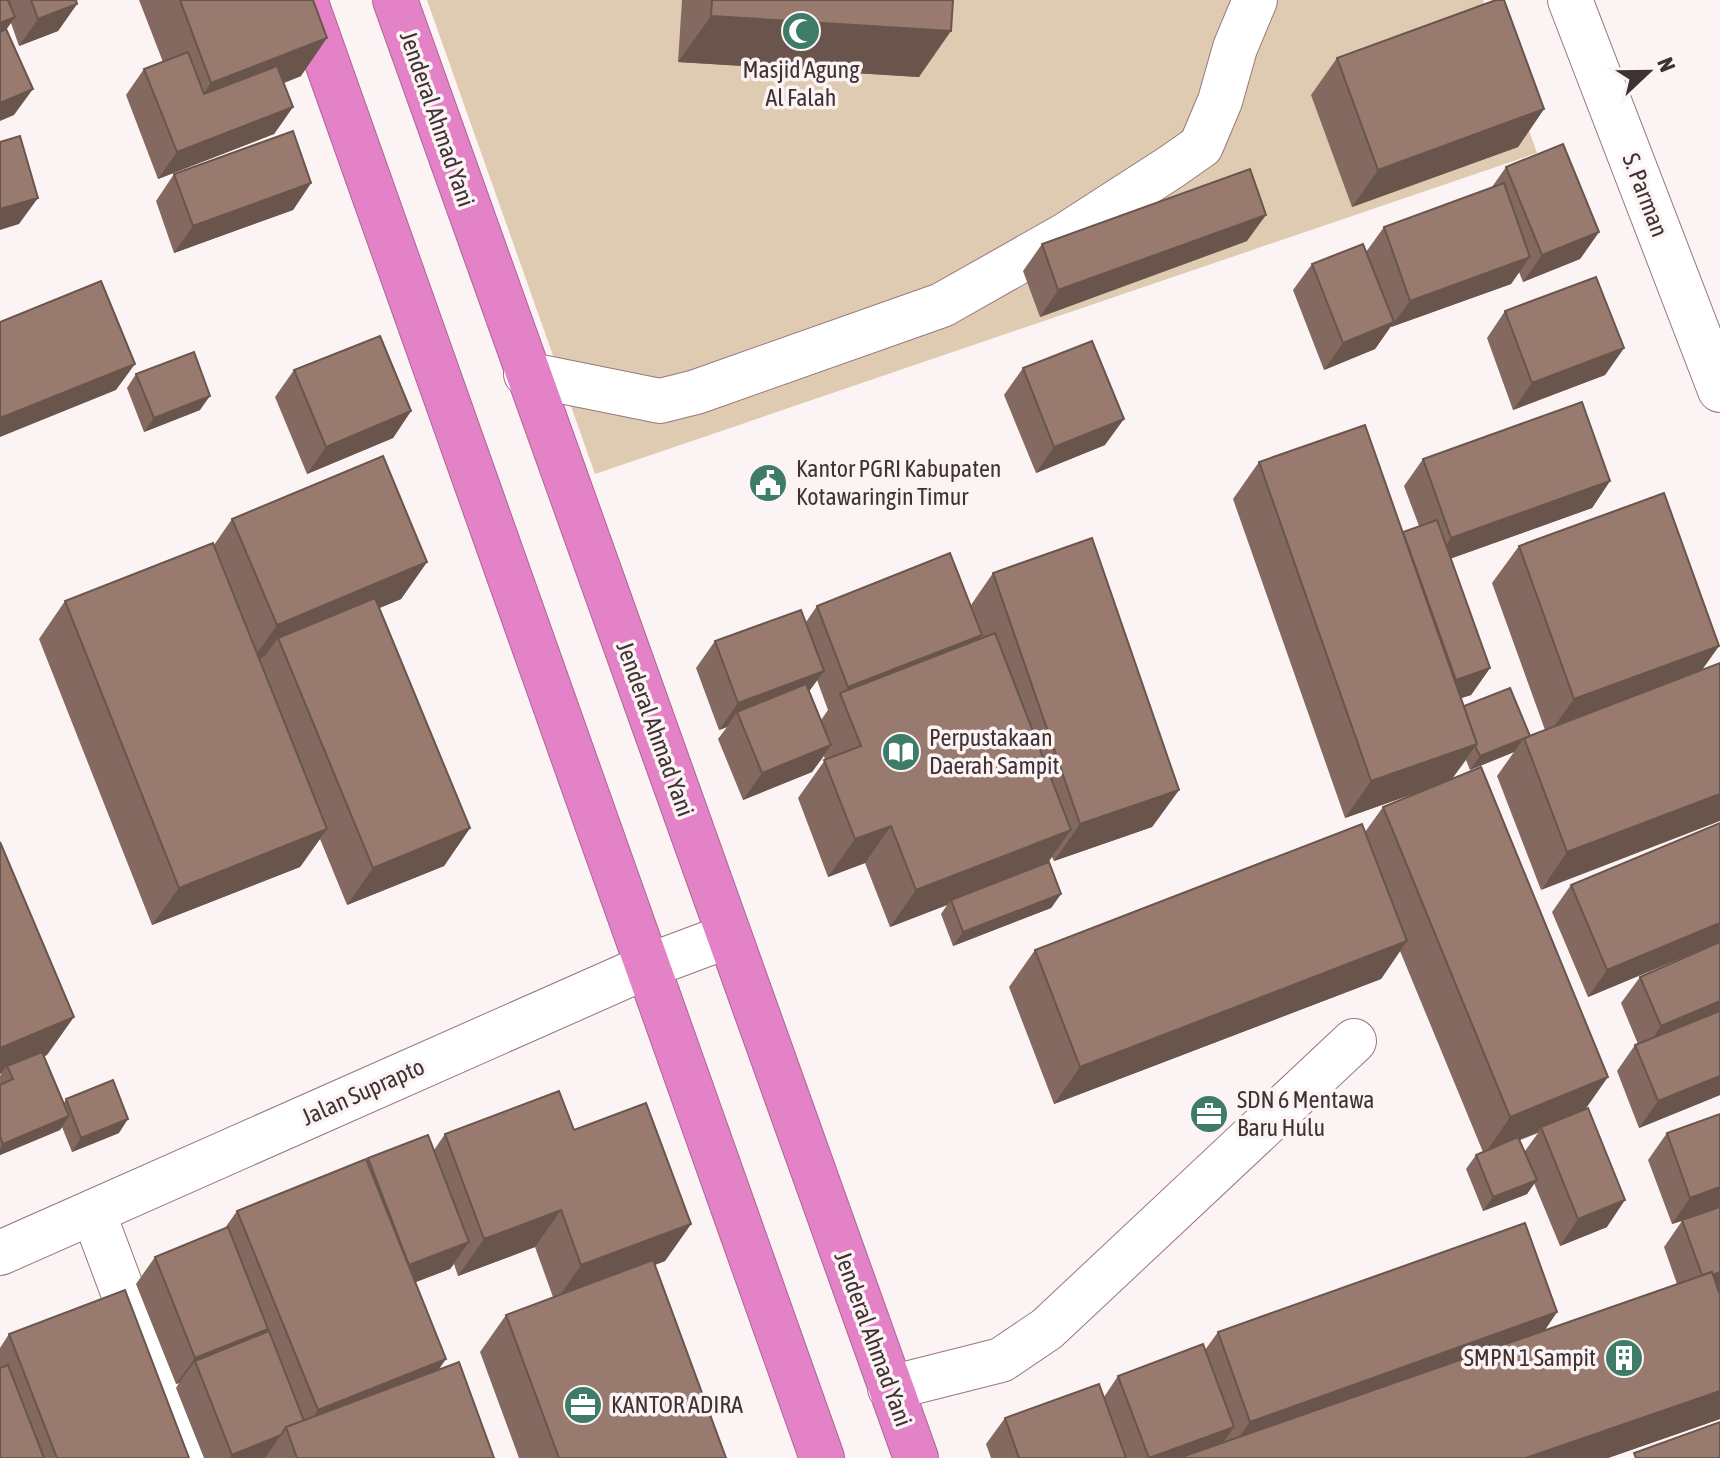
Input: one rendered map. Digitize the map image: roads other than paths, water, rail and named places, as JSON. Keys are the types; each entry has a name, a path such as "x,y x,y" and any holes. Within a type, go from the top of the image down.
{"highway":[{"path":"305,0 822,1458"},
{"name":"Jenderal Ahmad Yani","path":"395,0 526,374 916,1458"}],"street":[{"path":"526,374 660,401 696,392 942,305 1064,236 1201,146 1255,0"},
{"name":"S. Parman","path":"1570,0 1720,390"},
{"name":"Jalan Suprapto","path":"0,1253 648,966 728,936"},
{"path":"890,1388 1001,1360 1047,1329 1354,1041"},
{"path":"93,1212 185,1458"}],"place":[{"name":"Masjid Agung Al Falah","path":"801,31"},
{"name":"Kantor PGRI Kabupaten Kotawaringin Timur","path":"768,483"},
{"name":"Perpustakaan Daerah Sampit","path":"901,752"},
{"name":"SDN 6 Mentawa Baru Hulu","path":"1209,1114"},
{"name":"SMPN 1 Sampit","path":"1624,1358"},
{"name":"KANTOR ADIRA","path":"583,1405"}]}
